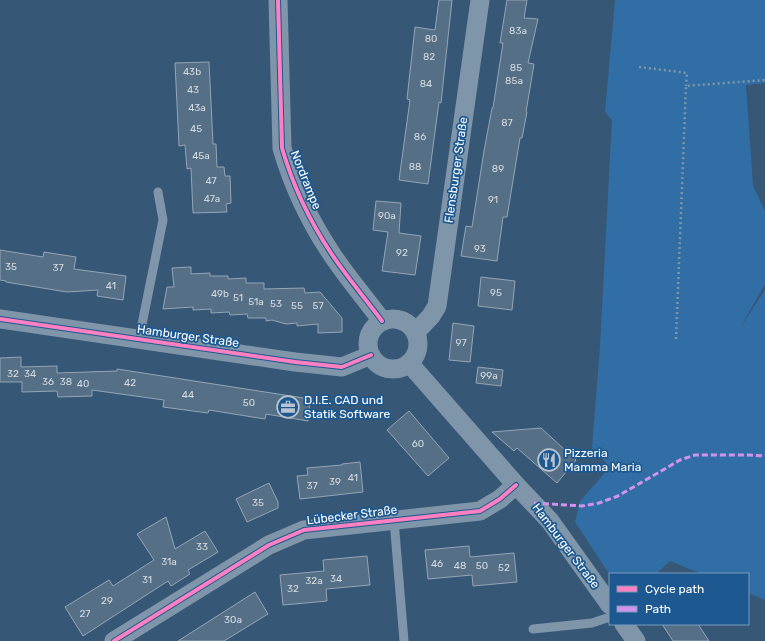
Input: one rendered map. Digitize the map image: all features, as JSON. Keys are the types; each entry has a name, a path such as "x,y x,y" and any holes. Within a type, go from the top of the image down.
{"street":[{"name":"Nordrampe","path":"278,0 282,148 288,167 307,214 319,234 332,254 382,320"},
{"name":"Flensburger Straße","path":"416,332 431,316 437,306 480,0"},
{"name":"Hamburger Straße","path":"0,319 294,362 342,366 371,355"},
{"path":"392,319 401,321 409,325 416,332 419,341 419,348 416,356 409,363 399,368 388,368 378,364 371,355 368,344 369,338 374,328 382,320 392,319"},
{"name":"Hamburger Straße","path":"409,363 427,381 516,485 550,521 609,603"},
{"name":"Lübecker Straße","path":"114,641 269,545 304,530 480,511 500,499 516,485"}],"lane":[{"path":"139,340 163,220 158,192"},
{"path":"394,520 404,641"},
{"path":"534,629 592,623 609,617"}],"path":[{"path":"639,67 687,73 676,338"},
{"path":"686,86 765,80"}],"shaded area":[{"path":"615,0 765,0 765,83 746,85 753,186 765,211 765,284 740,328 765,290 765,600 749,593 749,573 700,573 670,561 657,573 609,573 575,522 580,501 610,467 592,448 600,346 612,120 605,112"}],"building":[{"path":"439,0 452,0 441,103 439,102 428,184 399,180 410,100 407,99 415,27 435,30"},
{"path":"507,0 527,0 524,18 538,19 528,63 534,64 527,112 522,138 520,138 507,217 503,217 497,261 461,256 466,226 472,227 484,151 493,108 503,43 500,43"},
{"path":"209,62 213,144 216,144 217,167 224,167 225,176 230,176 231,203 226,204 227,212 193,213 191,168 187,169 185,145 179,146 175,63"},
{"path":"376,201 401,203 399,233 421,236 415,275 382,271 388,232 373,230"},
{"path":"0,250 43,257 44,252 76,257 74,269 126,276 123,300 97,296 98,290 67,292 0,280"},
{"path":"191,267 191,274 210,273 210,276 228,276 228,279 246,278 246,283 264,283 264,289 304,288 305,293 320,292 342,318 342,332 318,333 318,324 297,326 297,323 286,324 272,320 266,321 266,318 248,318 247,314 230,315 229,312 211,313 211,309 193,310 193,307 163,309 167,287 174,287 172,268"},
{"path":"481,277 515,281 512,310 478,306"},
{"path":"453,323 474,326 470,362 449,360"},
{"path":"21,357 21,367 57,366 57,373 117,371 117,369 310,399 308,421 266,414 265,419 209,410 208,413 163,407 164,400 92,390 92,396 58,397 57,391 22,392 22,382 0,382 0,358"},
{"path":"478,367 503,370 501,386 476,383"},
{"path":"409,411 449,458 428,476 387,430"},
{"path":"541,428 576,460 557,483 517,448 514,451 492,432"},
{"path":"360,462 363,492 300,499 297,476 308,475 307,468"},
{"path":"269,483 278,502 278,508 247,522 236,499"},
{"path":"166,517 175,549 205,531 218,552 188,570 190,574 171,586 168,581 83,636 65,607 109,580 113,586 154,560 137,534"},
{"path":"469,546 470,557 514,553 517,582 473,586 472,575 428,579 425,550"},
{"path":"367,556 370,585 326,589 327,601 283,605 280,575 324,571 323,560"},
{"path":"255,592 268,614 224,641 178,641"},
{"path":"663,625 699,625 709,641 673,641"}],"marked path":[{"path":"534,503 582,506 599,503 618,496 680,460 695,455 765,456"}],"cycle path":[{"path":"278,0 282,148 286,162 302,202 323,241 382,321"},
{"path":"0,319 295,362 342,367 371,355"},
{"path":"114,641 269,545 304,530 480,511 500,499 516,485"}],"place":[{"name":"D.I.E. CAD und Statik Software","path":"288,407"},
{"name":"Pizzeria Mamma Maria","path":"549,460"}]}
